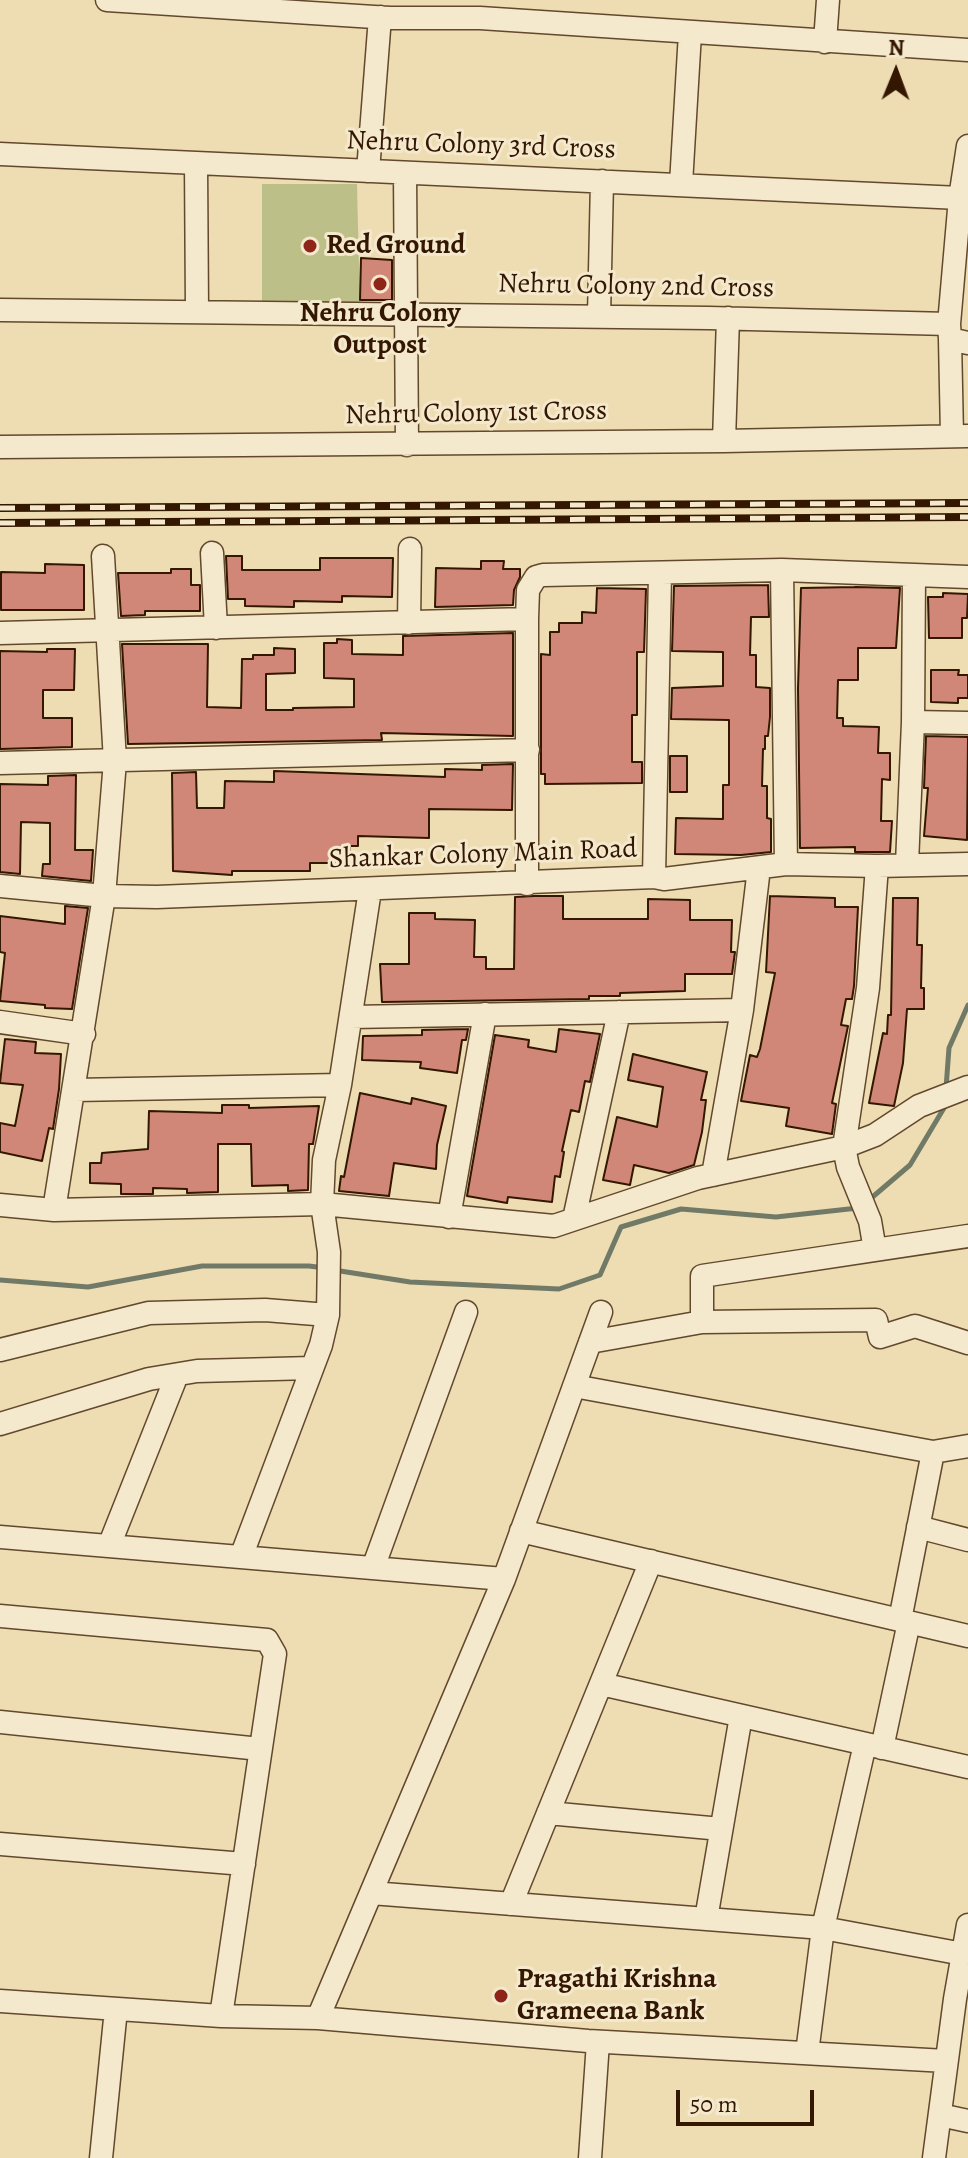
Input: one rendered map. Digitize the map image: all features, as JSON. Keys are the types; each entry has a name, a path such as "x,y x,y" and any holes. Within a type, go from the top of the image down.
{"street":[{"path":"107,0 380,17 426,9 480,18 968,50"},
{"path":"825,42 828,0"},
{"path":"368,171 380,17"},
{"path":"681,184 690,33"},
{"path":"960,436 956,335 960,198 968,146"},
{"name":"Nehru Colony 3rd Cross","path":"0,154 960,198"},
{"path":"196,163 197,311"},
{"path":"405,173 407,445"},
{"path":"599,316 602,181"},
{"name":"Nehru Colony 2nd Cross","path":"0,310 728,318 956,335"},
{"path":"724,441 728,318"},
{"name":"Nehru Colony 1st Cross","path":"0,447 407,445 960,436"},
{"path":"409,623 410,549"},
{"path":"212,553 216,628"},
{"path":"54,1210 104,896 115,761 103,556"},
{"path":"782,570 786,864"},
{"path":"527,884 527,619 528,590 536,577 782,570 968,577"},
{"path":"654,877 660,574"},
{"path":"907,864 913,722 914,575"},
{"path":"0,633 527,619"},
{"path":"913,722 968,723"},
{"path":"0,763 528,750"},
{"name":"Shankar Colony Main Road","path":"0,886 104,896 157,897 664,879 786,864 968,864"},
{"path":"875,1250 864,1204 848,1167 844,1147 868,988 877,866"},
{"path":"713,1175 742,1010 759,868"},
{"path":"241,1557 321,1345 328,1315 329,1252 322,1204 324,1160 340,1085 370,890"},
{"path":"351,1017 742,1010"},
{"path":"574,1219 619,1012"},
{"path":"449,1217 485,1014"},
{"path":"0,1022 84,1034"},
{"path":"75,1090 340,1085"},
{"path":"0,1205 54,1210 322,1204 554,1226 713,1175 844,1147 875,1135 919,1106 967,1088"},
{"path":"702,1322 702,1276 968,1236"},
{"path":"0,1350 149,1313 265,1310 328,1315"},
{"path":"373,1568 466,1312"},
{"path":"318,2018 504,1579 601,1312"},
{"path":"590,1342 702,1322 876,1320 880,1337 915,1326 968,1343"},
{"path":"0,1424 149,1379 197,1371 312,1368"},
{"path":"109,1546 177,1375"},
{"path":"574,1386 933,1452 968,1446"},
{"path":"807,2053 823,1928 905,1621 918,1527 933,1452"},
{"path":"918,1527 968,1540"},
{"path":"521,1531 968,1636"},
{"path":"0,1537 504,1579"},
{"path":"511,1904 651,1561"},
{"path":"0,1616 267,1640 275,1654 260,1749 234,1864 221,2016"},
{"path":"601,1684 968,1767"},
{"path":"706,1919 741,1716"},
{"path":"0,1722 260,1749"},
{"path":"548,1813 721,1829"},
{"path":"0,1844 234,1864"},
{"path":"371,1893 823,1928 963,1954"},
{"path":"934,2158 946,2061 961,2000 968,1925"},
{"path":"0,2001 221,2016 318,2018 598,2042 946,2061"},
{"path":"101,2158 116,2009"},
{"path":"590,2158 598,2042"},
{"path":"940,2115 968,2121"}],"green space":[{"name":"Red Ground","path":"262,184 357,184 360,308 262,312"}],"building":[{"name":"Nehru Colony Outpost","path":"361,258 392,260 392,300 360,300"},
{"path":"226,556 242,556 242,570 320,570 320,558 393,558 392,597 342,596 342,602 294,601 294,607 245,606 245,599 228,599"},
{"path":"481,561 504,561 503,569 520,569 513,605 435,607 436,568 481,569"},
{"path":"45,564 84,565 84,610 1,610 1,572 45,573"},
{"path":"171,569 191,569 191,585 200,585 200,611 145,611 145,615 121,616 118,573 171,573"},
{"path":"768,585 769,617 751,617 750,655 756,655 756,687 770,688 762,786 767,786 771,852 675,854 676,818 723,819 723,785 729,785 729,720 671,719 672,688 723,686 723,652 672,651 674,586"},
{"path":"597,588 646,589 644,652 637,652 637,715 632,715 632,762 642,762 642,783 545,784 545,774 541,774 541,654 550,655 550,632 559,632 559,623 582,623 582,612 596,613"},
{"path":"801,588 900,588 896,648 858,648 858,680 838,680 837,718 843,718 843,726 879,727 878,753 890,753 890,780 882,779 881,821 892,821 890,852 855,852 855,847 800,848 798,688"},
{"path":"943,593 968,594 967,618 962,618 962,638 929,638 928,597 943,597"},
{"path":"513,633 513,736 381,733 382,740 128,744 122,644 208,644 207,707 241,708 242,659 253,659 253,655 274,655 274,648 295,649 295,673 266,674 266,710 293,710 354,707 354,679 324,678 324,643 337,643 337,639 352,640 352,654 403,655 403,636"},
{"path":"47,649 75,649 74,690 43,690 43,718 72,718 72,747 0,749 0,651 47,652"},
{"path":"931,670 959,670 958,675 968,675 968,698 958,698 958,703 931,702"},
{"path":"926,736 968,737 967,840 924,836 928,788 924,788"},
{"path":"670,756 687,756 687,792 670,792"},
{"path":"513,764 512,810 429,809 429,838 358,836 358,846 350,846 350,863 310,863 310,871 232,871 232,875 173,871 172,773 196,772 197,808 224,808 225,781 274,782 274,771 445,777 445,769 482,770 482,765"},
{"path":"76,775 75,850 93,850 91,881 42,876 43,864 50,864 50,823 21,822 20,874 0,872 0,784 48,785 48,776"},
{"path":"563,896 563,919 648,919 648,899 690,900 690,920 732,920 731,952 735,952 732,974 685,974 685,991 620,993 620,996 589,996 589,999 382,1002 380,964 409,964 409,913 435,913 435,919 475,920 474,957 486,957 486,969 514,969 515,897"},
{"path":"770,896 835,898 835,907 858,907 854,986 852,999 846,999 841,1025 848,1026 832,1103 836,1104 832,1134 786,1126 789,1108 741,1101 750,1055 757,1057 760,1049 775,973 766,972"},
{"path":"893,898 918,898 917,945 922,945 921,988 924,988 924,1009 907,1009 903,1063 894,1106 869,1103 883,1033 887,1034 888,1015 891,1015"},
{"path":"65,906 88,908 72,1009 0,1001 5,953 0,952 0,916 65,924"},
{"path":"468,1029 466,1040 462,1040 457,1073 420,1068 421,1062 362,1060 363,1036 422,1035 422,1030"},
{"path":"559,1029 600,1034 590,1082 585,1081 579,1112 571,1110 560,1177 555,1176 552,1202 508,1197 507,1203 467,1196 495,1035 529,1040 528,1047 556,1052"},
{"path":"5,1039 36,1042 35,1053 61,1054 53,1129 49,1128 42,1161 0,1152 0,1123 15,1126 23,1085 0,1083"},
{"path":"633,1054 707,1072 701,1100 706,1100 702,1132 694,1165 669,1173 634,1165 630,1185 603,1180 617,1117 657,1127 663,1087 628,1080"},
{"path":"360,1093 411,1104 412,1098 446,1106 437,1145 436,1169 394,1163 389,1196 339,1191"},
{"path":"222,1105 249,1105 249,1108 319,1106 313,1144 309,1144 308,1190 288,1191 288,1185 252,1186 251,1144 218,1144 218,1192 187,1193 187,1189 153,1188 153,1194 121,1194 121,1184 90,1183 90,1163 101,1163 102,1153 148,1149 149,1111 222,1113"}],"waterway":[{"path":"946,1088 949,1048 968,1005"},
{"path":"869,1200 910,1165 944,1108 944,1102"},
{"path":"334,1270 410,1282 559,1289 600,1275 621,1227 681,1209 776,1217 858,1208"},
{"path":"0,1280 88,1287 202,1266 325,1268"}],"railway":[{"path":"0,508 968,503"},
{"path":"0,523 968,517"}],"place":[{"name":"Red Ground","path":"310,246"},
{"name":"Nehru Colony Outpost","path":"380,284"},
{"name":"Pragathi Krishna Grameena Bank","path":"501,1996"}]}
